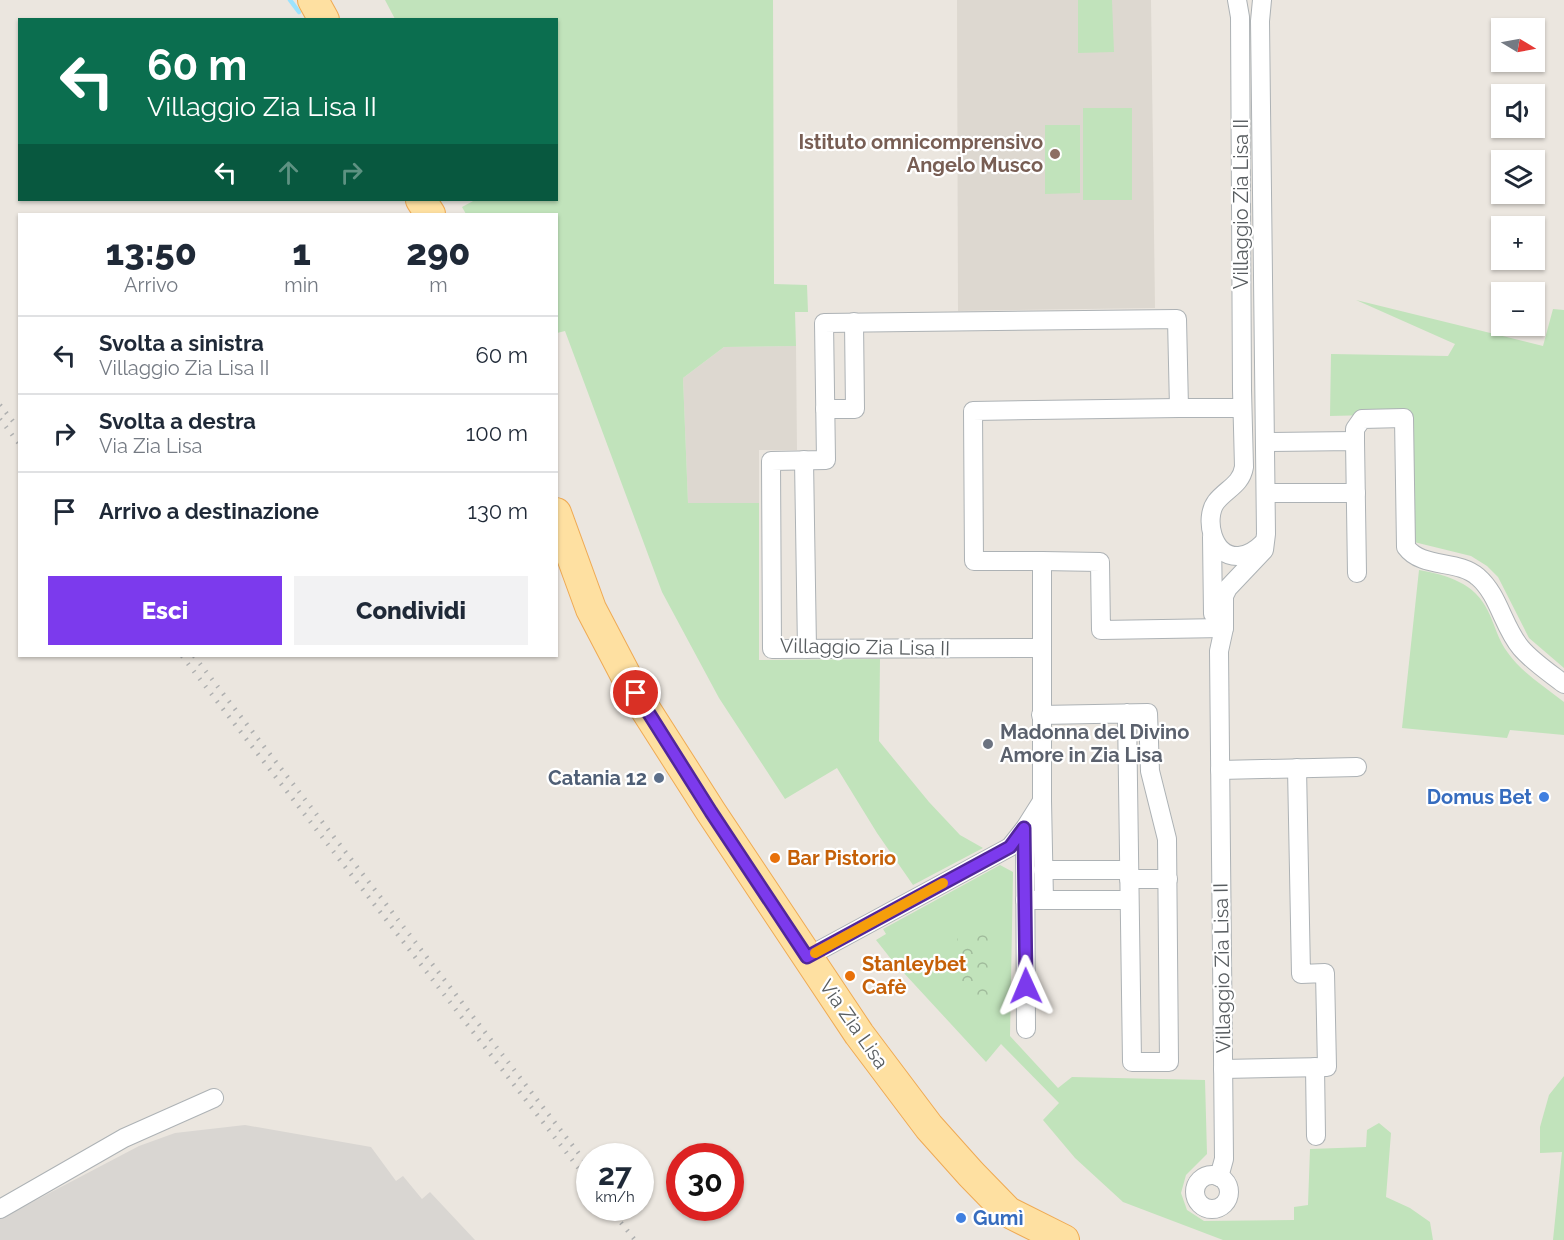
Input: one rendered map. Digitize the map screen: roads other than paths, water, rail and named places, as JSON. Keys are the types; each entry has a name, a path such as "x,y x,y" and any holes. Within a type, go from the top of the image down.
{"main road":[{"path":"313,0 323,18"},
{"name":"Via Zia Lisa","path":"558,518 591,609 626,676 711,812 859,1034 929,1127 1008,1212 1064,1240"}],"street":[{"name":"Villaggio Zia Lisa II","path":"1219,1177 1224,1159 1219,651 1212,511 1215,503 1243,476 1240,17 1237,0"},
{"path":"1242,408 973,411 974,561 1100,562 1101,630 1218,628 1224,596 1228,588 1259,558 1264,550 1266,493 1260,21 1262,0"},
{"name":"Villaggio Zia Lisa II","path":"1042,648 772,649 771,461 826,460 824,323 1177,319 1179,408"},
{"path":"825,409 855,409 854,322"},
{"path":"1357,573 1355,429 1362,419 1404,418 1406,547 1416,556 1464,568 1477,576 1488,589 1521,648 1564,684"},
{"path":"1265,442 1355,441"},
{"path":"804,460 807,649"},
{"path":"1266,493 1356,493"},
{"path":"1212,537 1221,551 1237,556 1257,549 1265,541"},
{"path":"1042,561 1041,715 1044,900"},
{"path":"1041,715 1127,713 1148,713 1150,771 1167,839 1169,1062 1132,1062 1127,713"},
{"path":"1220,770 1358,767"},
{"path":"1223,1069 1327,1067 1325,974 1301,974 1297,768"},
{"path":"807,957 1010,847 1042,801"},
{"path":"1024,828 1026,1029"},
{"path":"1043,870 1129,874 1168,879"},
{"path":"1025,900 1129,900"},
{"path":"1315,1067 1316,1136"},
{"path":"0,1209 124,1138 214,1098"}],"waterway":[{"path":"290,0 299,12"}],"railway":[{"path":"0,405 16,425"},
{"path":"0,419 18,442"},
{"path":"183,657 576,1165"},
{"path":"195,657 576,1150"},
{"path":"620,1221 635,1240"}],"place":[{"name":"Istituto omnicomprensivo Angelo Musco","path":"1055,154"},
{"name":"Madonna del Divino Amore in Zia Lisa","path":"988,744"},
{"name":"Catania 12","path":"659,778"},
{"name":"Domus Bet","path":"1544,797"},
{"name":"Bar Pistorio","path":"775,858"},
{"name":"Stanleybet Cafè","path":"850,976"},
{"name":"Gumì","path":"961,1218"}]}
